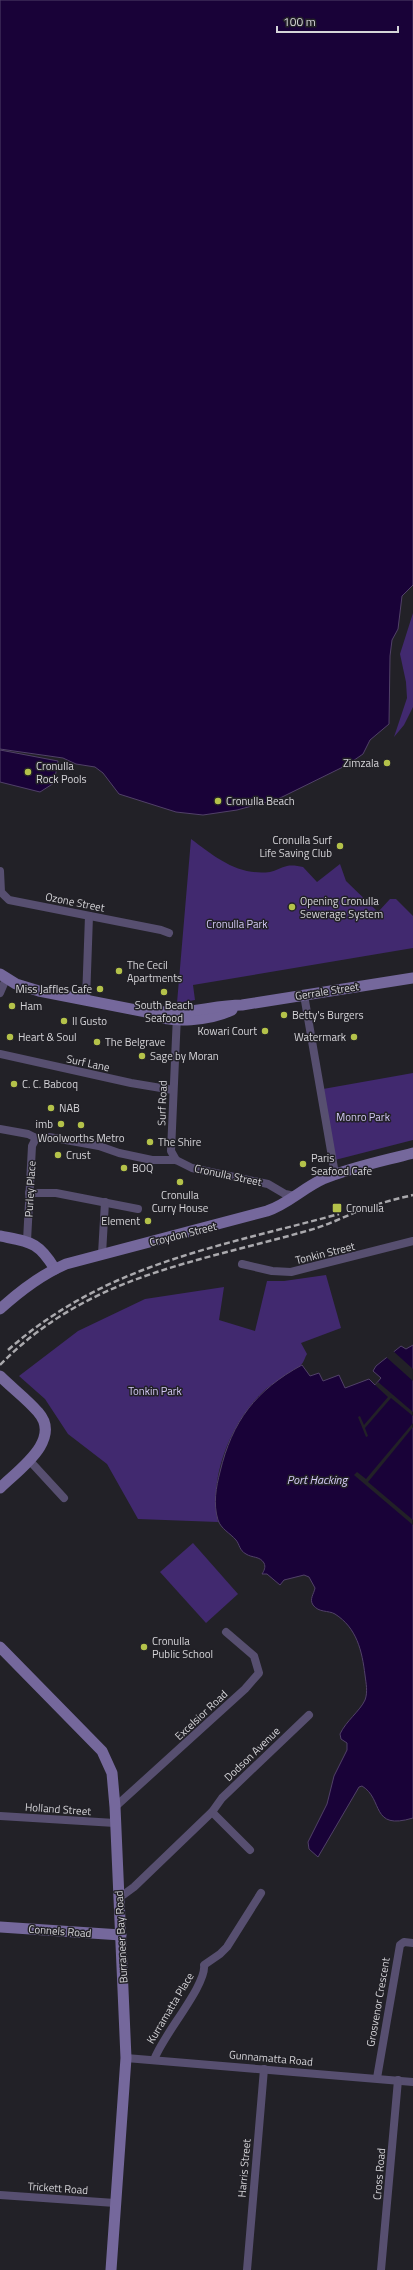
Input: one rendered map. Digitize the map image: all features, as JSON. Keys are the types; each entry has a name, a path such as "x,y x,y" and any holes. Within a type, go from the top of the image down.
{"street":[{"name":"Ozone Street","path":"0,871 1,892 9,900 169,933"},
{"path":"86,1000 88,916"},
{"path":"0,993 3,976"},
{"name":"Gerrale Street","path":"3,976 28,988 151,1013 160,1018 219,1014 242,1005 413,978"},
{"path":"304,995 334,1174"},
{"name":"Surf Road","path":"176,1160 171,1152 177,1016"},
{"name":"Surf Lane","path":"0,1054 131,1083 173,1090"},
{"name":"Cronulla Street","path":"0,1129 28,1134 36,1138 49,1137 99,1146 119,1153 152,1160 176,1160 192,1168 268,1184 285,1194 295,1196"},
{"name":"Purley Place","path":"27,1241 32,1146 36,1138"},
{"path":"295,1196 334,1174 413,1153"},
{"path":"29,1193 56,1193 138,1209"},
{"name":"Croydon Street","path":"55,1269 66,1264 102,1254 267,1211 282,1205 295,1196"},
{"path":"102,1254 105,1202"},
{"path":"0,1236 27,1241 42,1249 55,1269 19,1292 0,1308"},
{"name":"Tonkin Street","path":"242,1264 272,1271 291,1272 413,1241"},
{"path":"0,1376 38,1411 44,1422 46,1432 43,1442 28,1460 0,1488"},
{"path":"28,1460 64,1498"},
{"name":"Excelsior Road","path":"115,1807 245,1689 259,1674 254,1656 226,1632"},
{"name":"Burraneer Bay Road","path":"0,1647 102,1752 112,1773 115,1807 126,2058 111,2270"},
{"name":"Dodson Avenue","path":"119,1898 134,1887 212,1812 243,1778 309,1715"},
{"path":"212,1812 250,1850"},
{"name":"Holland Street","path":"0,1816 115,1823"},
{"name":"Kurramatta Place","path":"154,2060 160,2046 196,1989 204,1972 204,1965 220,1954 226,1947 261,1893"},
{"name":"Connels Road","path":"0,1927 121,1934"},
{"name":"Grosvenor Crescent","path":"377,2078 399,1949 404,1942 413,1943"},
{"name":"Gunnamatta Road","path":"126,2058 413,2082"},
{"name":"Harris Street","path":"247,2270 264,2069"},
{"name":"Cross Road","path":"381,2270 398,2080"},
{"name":"Trickett Road","path":"0,2195 115,2203"}],"green space":[{"path":"413,613 413,707 404,725 394,737 407,698 406,682 400,654"},
{"name":"Cronulla Park","path":"191,839 228,864 248,871 270,872 287,866 299,866 303,867 317,882 340,864 346,881 378,912 390,899 396,899 413,916 413,948 193,985 195,1000 177,1003"},
{"name":"Monro Park","path":"413,1073 413,1140 335,1160 323,1089"},
{"name":"Tonkin Park","path":"326,1275 341,1328 301,1343 307,1354 302,1364 266,1389 254,1401 243,1416 233,1432 220,1468 216,1486 218,1522 138,1519 107,1464 68,1434 45,1399 19,1376 78,1331 145,1299 224,1287 219,1320 255,1331 267,1281 284,1281"},
{"path":"193,1543 238,1594 206,1623 160,1572"}],"water":[{"path":"0,0 413,0 413,585 402,596 398,629 392,640 390,656 389,724 370,740 363,754 347,765 278,799 237,810 203,815 176,812 119,794 103,773 95,767 76,764 63,758 0,749"},
{"name":"Cronulla Rock Pools","path":"0,750 58,761 54,783 40,792 0,782"},
{"name":"Port Hacking","path":"413,1345 413,1818 399,1821 390,1820 384,1817 369,1792 362,1786 359,1787 318,1857 309,1849 308,1842 327,1804 334,1776 347,1750 347,1743 341,1739 340,1734 363,1704 366,1697 366,1681 360,1649 349,1626 335,1614 315,1608 312,1603 312,1599 315,1588 309,1577 304,1575 284,1580 280,1585 267,1574 262,1574 265,1566 264,1563 258,1558 244,1552 236,1540 219,1523 216,1514 217,1484 231,1437 239,1422 259,1396 271,1385 302,1365 310,1376 319,1373 323,1381 339,1375 345,1388 369,1379 375,1385 381,1378 373,1371 376,1366 401,1346 406,1349"}],"pier":[{"path":"392,1350 413,1369 413,1381 385,1356"},
{"path":"378,1382 413,1412 413,1416 391,1398 365,1428 368,1436 366,1437 358,1417 360,1416 364,1425 388,1397 375,1385"},
{"path":"413,1423 413,1427 368,1482 413,1520 413,1525 354,1475 357,1472 366,1479"}],"railway":[{"path":"0,1365 34,1335 69,1311 106,1291 185,1263 310,1230 363,1209 413,1195"},
{"path":"8,1350 45,1321 84,1297 123,1278 164,1262 207,1249 339,1214"}],"place":[{"name":"Zimzala","path":"387,763"},
{"name":"Cronulla Rock Pools","path":"28,772"},
{"name":"Cronulla Beach","path":"218,801"},
{"name":"Cronulla Surf Life Saving Club","path":"340,846"},
{"name":"Opening Cronulla Sewerage System","path":"292,907"},
{"name":"The Cecil Apartments","path":"119,971"},
{"name":"Miss Jaffles Cafe","path":"100,989"},
{"name":"South Beach Seafood","path":"164,992"},
{"name":"Ham","path":"12,1006"},
{"name":"Betty's Burgers","path":"284,1015"},
{"name":"Il Gusto","path":"64,1021"},
{"name":"Kowari Court","path":"265,1031"},
{"name":"Heart & Soul","path":"10,1037"},
{"name":"Watermark","path":"354,1037"},
{"name":"The Belgrave","path":"97,1042"},
{"name":"Sage by Moran","path":"142,1056"},
{"name":"C. C. Babcoq","path":"14,1084"},
{"name":"NAB","path":"51,1108"},
{"name":"imb","path":"61,1124"},
{"name":"Woolworths Metro","path":"81,1125"},
{"name":"The Shire","path":"150,1142"},
{"name":"Crust","path":"58,1155"},
{"name":"Paris Seafood Cafe","path":"303,1164"},
{"name":"BOQ","path":"124,1168"},
{"name":"Cronulla Curry House","path":"180,1182"},
{"name":"Cronulla","path":"337,1208"},
{"name":"Element","path":"148,1221"},
{"name":"Cronulla Public School","path":"144,1647"}]}
